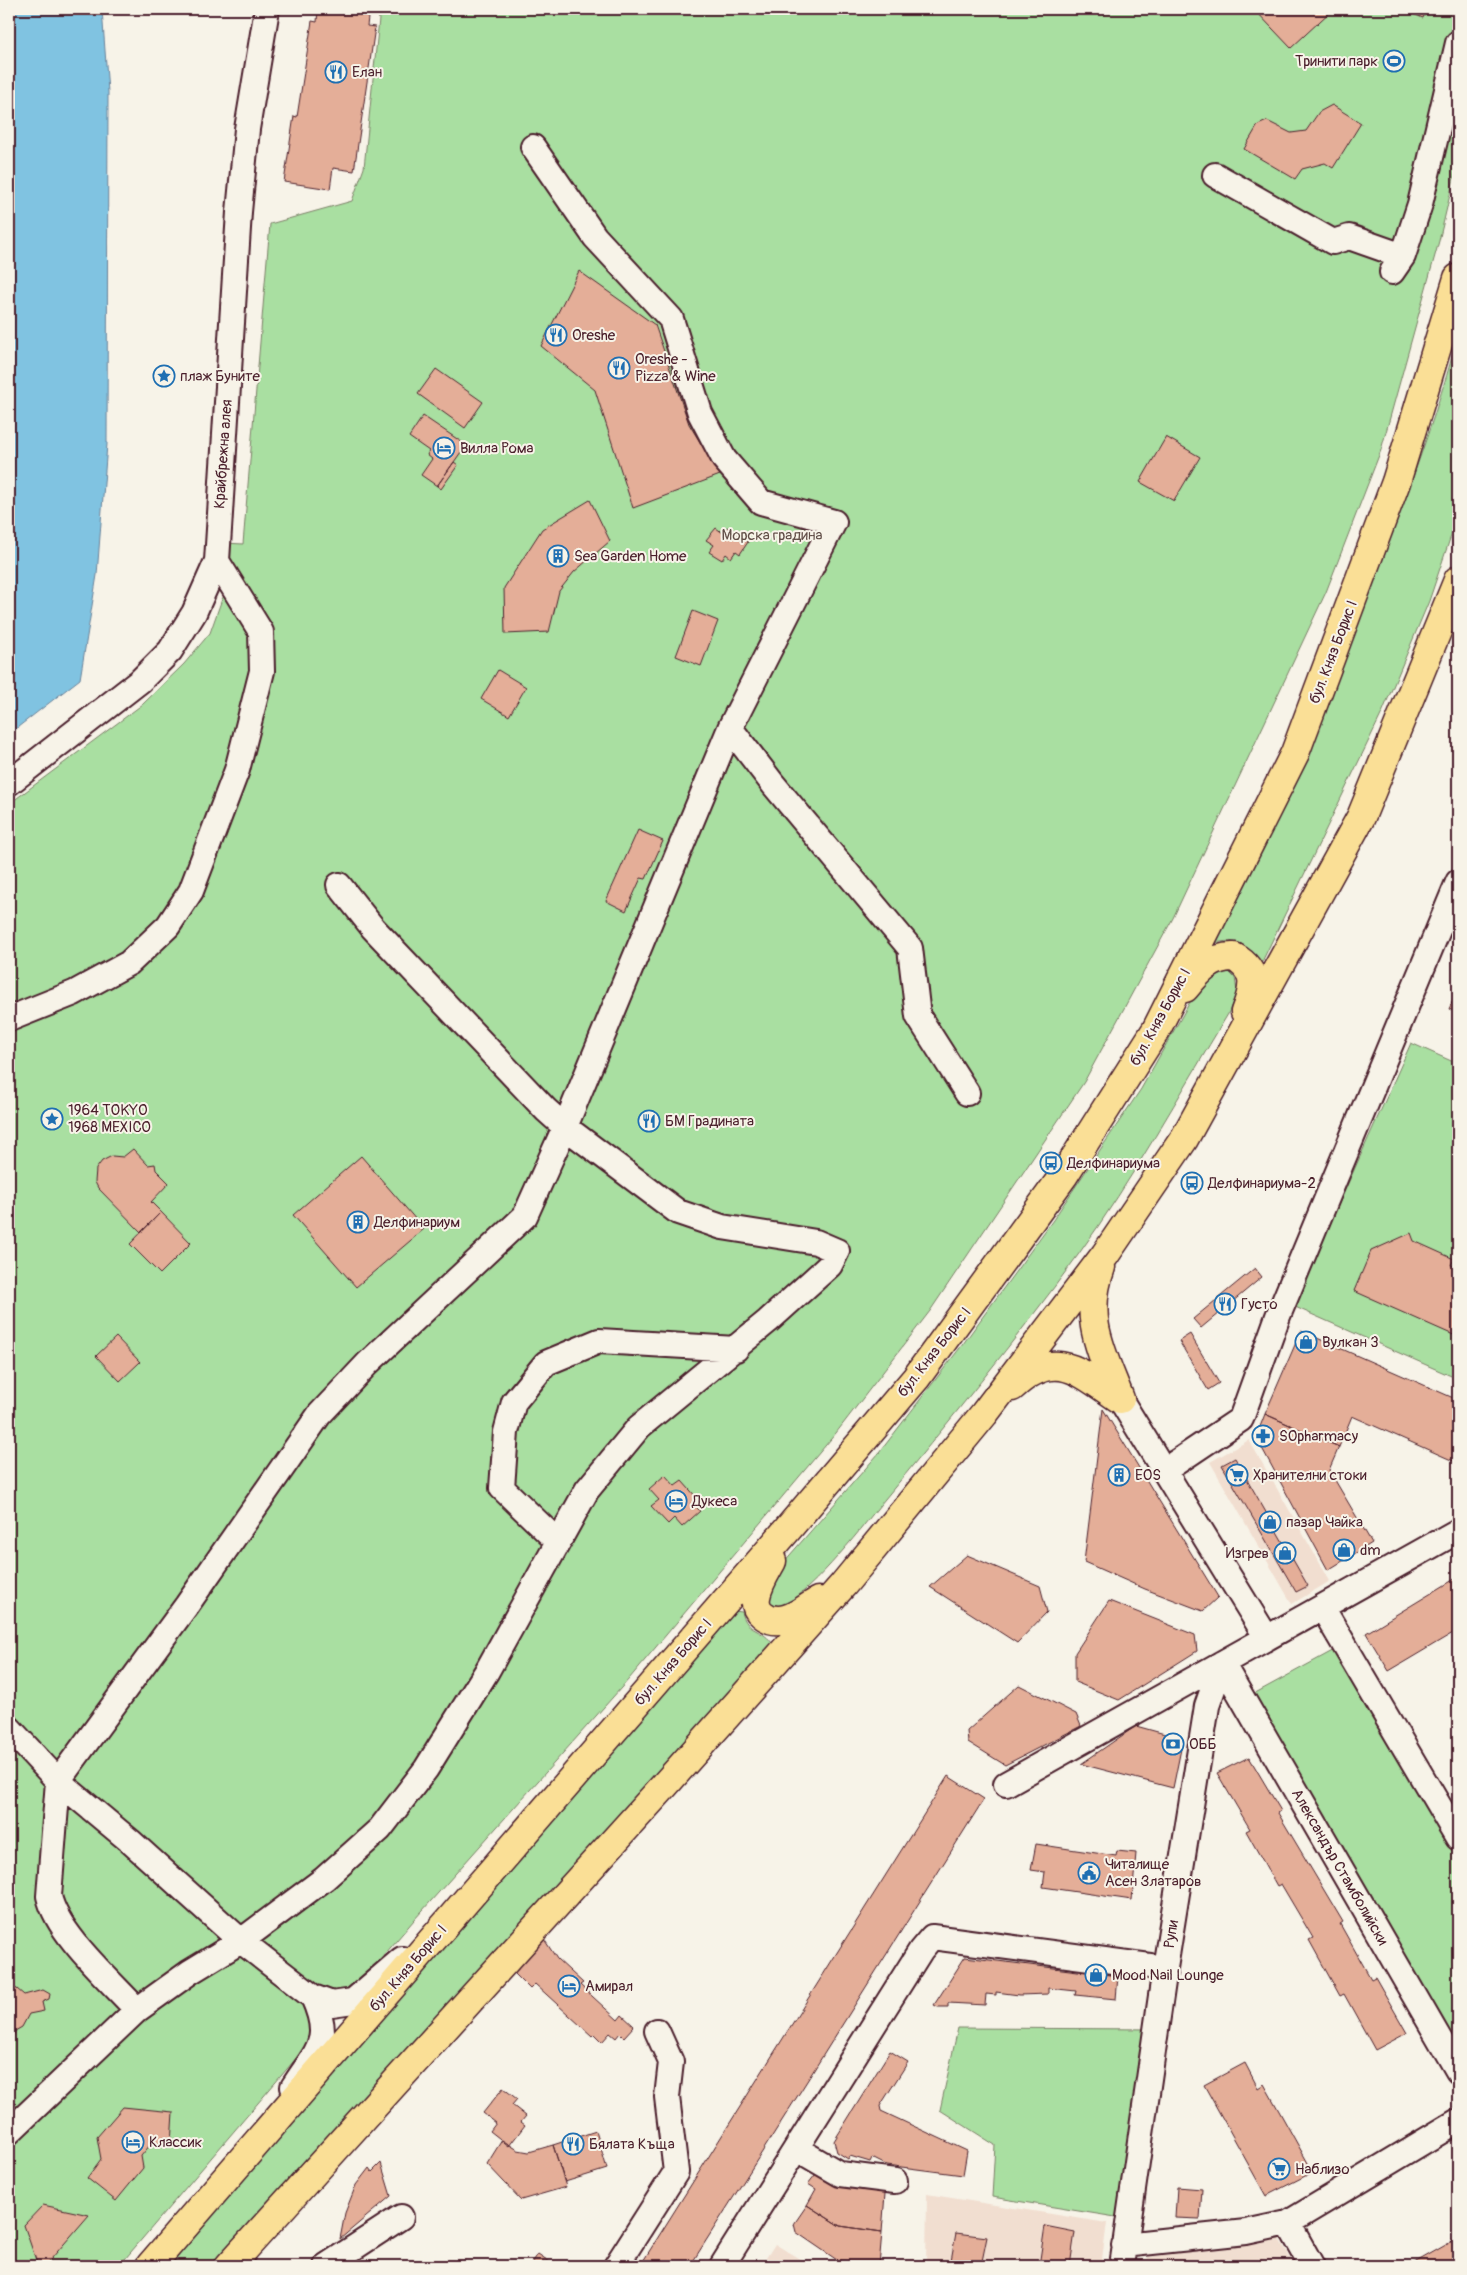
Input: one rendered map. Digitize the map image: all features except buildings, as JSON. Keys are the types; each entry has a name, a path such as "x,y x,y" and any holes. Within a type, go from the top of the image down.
{"main road":[{"name":"бул. Княз Борис I","path":"150,2266 787,1530 916,1378 995,1273 1064,1175 1156,1030 1295,753 1396,482 1458,278"},
{"path":"229,2266 644,1808 843,1585 984,1414 1105,1255 1184,1139 1361,817 1458,580"},
{"path":"1156,1030 1183,990 1206,966 1227,957 1241,961 1248,967 1252,976 1252,994 1220,1071"},
{"path":"1105,1255 1096,1280 1092,1314 1097,1340 1120,1399"},
{"path":"984,1414 1021,1380 1048,1366 1073,1368 1120,1399"},
{"path":"787,1530 759,1586 756,1598 757,1609 764,1616 780,1621 790,1618 843,1585"}],"street":[{"name":"Крайбрежна алея","path":"9,783 140,680 170,651 194,613 217,561 241,185 247,129 267,9"},
{"path":"1215,175 1333,242 1349,237 1397,264 1420,204 1458,43"},
{"path":"137,2010 67,1934 51,1906 49,1896 58,1781 187,1605 319,1415 368,1363 525,1216 565,1127 730,728 834,522 761,502 724,459 700,413 671,319 595,237 533,147"},
{"path":"9,1019 74,993 129,964 168,926 191,891 237,770 262,671 262,632 217,561"},
{"path":"730,728 773,784 910,948 918,1016 967,1093"},
{"path":"1165,1470 1241,1420 1278,1316 1458,882"},
{"path":"9,2132 137,2010 190,1972 241,1941 324,1879 380,1829 426,1769 487,1671 587,1490 639,1427 736,1349 830,1264 837,1251 816,1242 722,1227 678,1212 565,1127 373,928 339,885"},
{"path":"558,1542 502,1488 506,1432 514,1402 546,1363 599,1341 736,1349"},
{"path":"1120,1399 1267,1638"},
{"path":"1006,1784 1458,1531"},
{"path":"1322,1607 1458,1838"},
{"name":"Рупи","path":"1123,2256 1165,1968 1207,1706 1222,1663"},
{"name":"Александър Стамболийски","path":"1222,1663 1458,2071"},
{"path":"9,1728 58,1781 130,1841 241,1941 313,1997 332,2004 353,2001 367,1991 464,1903"},
{"path":"722,2266 921,1950 932,1937 1165,1968"},
{"path":"263,2136 322,2039 323,2023 313,1997"},
{"path":"616,2266 681,2163 667,2096 671,2062 657,2032"},
{"path":"1123,2256 1288,2223 1458,2121"},
{"path":"796,2148 840,2174 895,2181"},
{"path":"326,2266 400,2217"},
{"path":"1288,2223 1312,2266"}],"shaded area":[{"name":"пазар Чайка","path":"1249,1440 1330,1581 1292,1604 1210,1462"},
{"path":"927,2194 1107,2223 1101,2266 926,2266"},
{"path":"1279,2239 1295,2266 1146,2266 1148,2257"},
{"path":"775,2244 811,2266 761,2266"}],"green space":[{"name":"Морска градина","path":"376,9 1458,9 1458,161 1439,241 1381,450 1326,592 1173,918 1084,1082 930,1311 836,1433 629,1679 414,1920 119,2266 9,2266 9,804 143,704 184,664 210,633 222,599 237,575 229,562 225,543 243,544 270,224 352,201 364,168 379,19"},
{"path":"1458,336 1458,515 1429,601 1382,713 1259,968 1251,952 1240,943 1226,941 1208,945 1312,721 1377,569 1407,493 1434,415"},
{"path":"1226,969 1235,978 1237,992 1228,1014 1137,1167 1078,1255 981,1382 832,1563 802,1593 788,1603 777,1608 768,1604 769,1579 879,1453 963,1344 1053,1220 1141,1089 1204,977"},
{"path":"1411,1043 1458,1064 1458,1379 1293,1306"},
{"path":"734,1611 742,1612 748,1624 765,1636 773,1645 210,2266 167,2266"},
{"path":"1338,1648 1458,1852 1458,2057 1248,1697"},
{"path":"958,2028 1157,2029 1128,2219 992,2197 995,2145 940,2110"}],"water":[{"path":"9,9 102,9 108,92 107,444 97,575 80,679 9,734"}],"place":[{"name":"Тринити парк","path":"1394,61"},
{"name":"Елан","path":"336,72"},
{"name":"Oreshe","path":"556,335"},
{"name":"Oreshe - Pizza & Wine","path":"619,368"},
{"name":"плаж Буните","path":"164,376"},
{"name":"Вилла Рома","path":"444,448"},
{"name":"Sea Garden Home","path":"558,556"},
{"name":"1964 TOKYO 1968 MEXICO","path":"52,1119"},
{"name":"БМ Градината","path":"649,1121"},
{"name":"Делфинариума","path":"1051,1163"},
{"name":"Делфинариума-2","path":"1192,1183"},
{"name":"Делфинариум","path":"358,1222"},
{"name":"Густо","path":"1225,1304"},
{"name":"Вулкан 3","path":"1306,1342"},
{"name":"SOpharmacy","path":"1263,1436"},
{"name":"EOS","path":"1119,1475"},
{"name":"Хранителни стоки","path":"1237,1475"},
{"name":"Дукеса","path":"676,1501"},
{"name":"пазар Чайка","path":"1270,1522"},
{"name":"dm","path":"1344,1550"},
{"name":"Изгрев","path":"1285,1553"},
{"name":"ОББ","path":"1173,1744"},
{"name":"Читалище Асен Златаров","path":"1089,1873"},
{"name":"Mood Nail Lounge","path":"1096,1975"},
{"name":"Амирал","path":"569,1986"},
{"name":"Классик","path":"133,2142"},
{"name":"Бялата Къща","path":"573,2144"},
{"name":"Наблизо","path":"1279,2169"}]}
